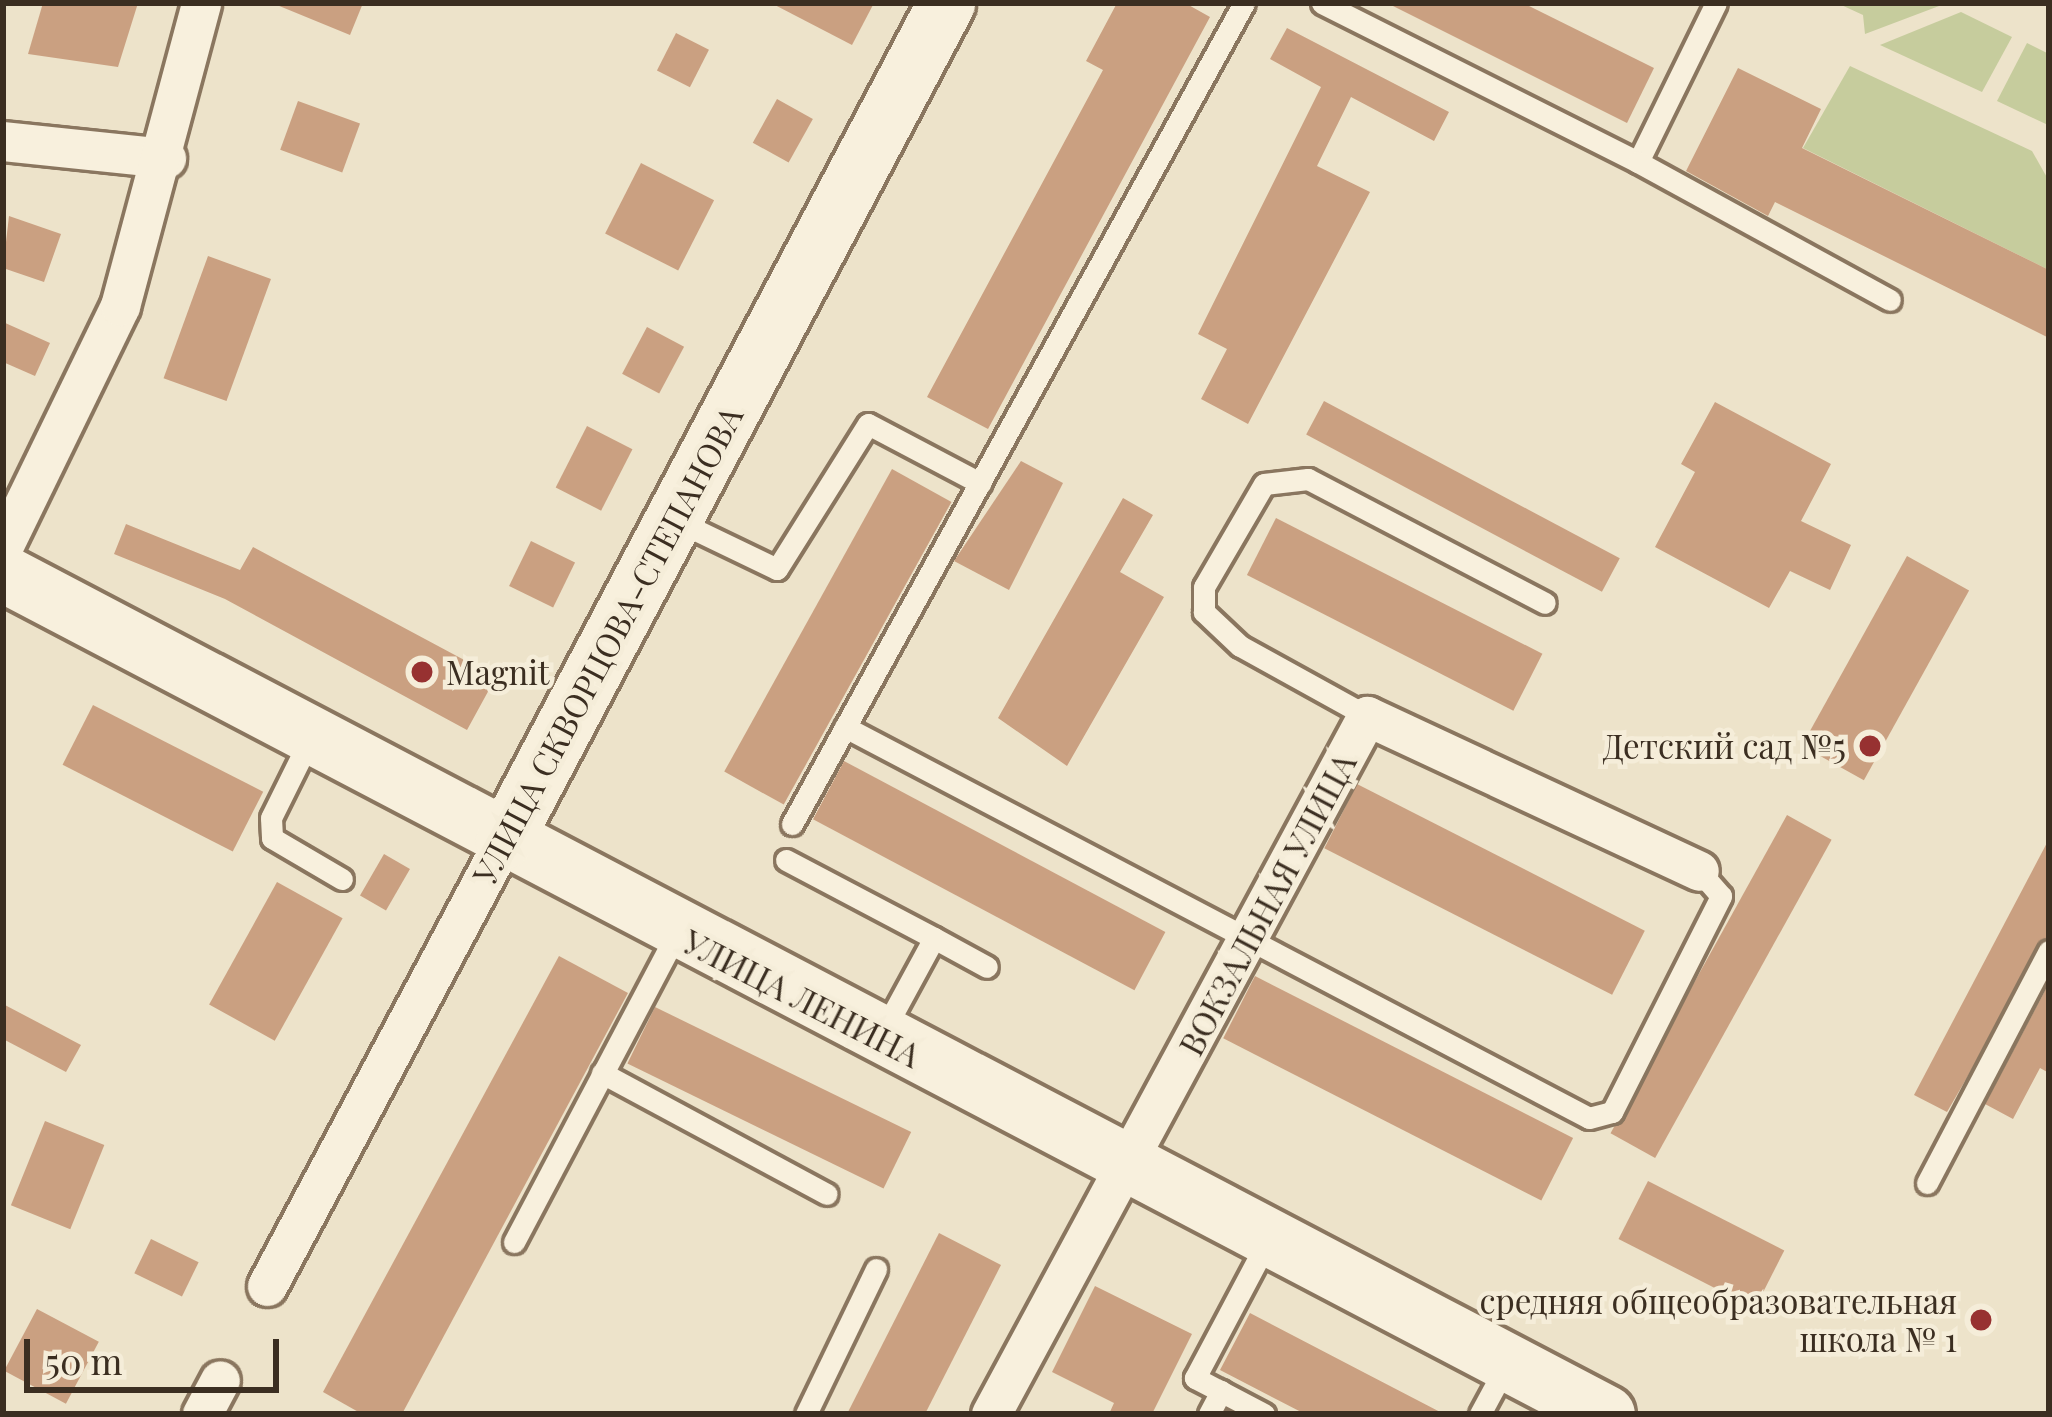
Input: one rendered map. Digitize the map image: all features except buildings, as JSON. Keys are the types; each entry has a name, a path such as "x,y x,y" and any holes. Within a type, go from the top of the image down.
{"main road":[{"name":"УЛИЦА СКВОРЦОВА-СТЕПАНОВА","path":"504,840 946,3"},
{"name":"УЛИЦА ЛЕНИНА","path":"3,573 676,933 1606,1414"}],"street":[{"path":"3,548 120,306 166,158 200,3"},
{"path":"3,141 166,158"},
{"name":"ВОКЗАЛЬНАЯ УЛИЦА","path":"991,1414 1367,716 1699,872"},
{"name":"УЛИЦА СКВОРЦОВА-СТЕПАНОВА","path":"267,1286 504,840"}],"lane":[{"path":"792,824 1244,3"},
{"path":"1322,3 1638,162 1890,300"},
{"path":"1638,162 1716,3"},
{"path":"674,520 777,569 868,424 980,483"},
{"path":"1367,716 1240,646 1204,612 1204,587 1264,484 1308,479 1545,603"},
{"path":"845,727 1600,1120 1720,896 1699,872"},
{"path":"311,736 271,818 272,838 342,879"},
{"path":"786,860 987,967"},
{"path":"514,1242 676,933"},
{"path":"880,1038 934,938"},
{"path":"1927,1183 2049,951"},
{"path":"602,1073 827,1195"},
{"path":"1264,1414 1195,1378 1268,1240"},
{"path":"806,1414 876,1269"},
{"path":"1480,1414 1507,1363"},
{"path":"1209,1414 1221,1391"}],"green space":[{"path":"1837,3 1947,3 1865,34 1863,15"},
{"path":"1961,12 2012,37 1982,92 1880,45"},
{"path":"2027,43 2049,54 2048,125 1997,101"},
{"path":"1850,66 2032,151 2049,181 2049,270 1803,148"}],"place":[{"name":"Magnit","path":"422,672"},
{"name":"Детский сад №5","path":"1870,746"},
{"name":"средняя общеобразовательная школа № 1","path":"1981,1320"}]}
